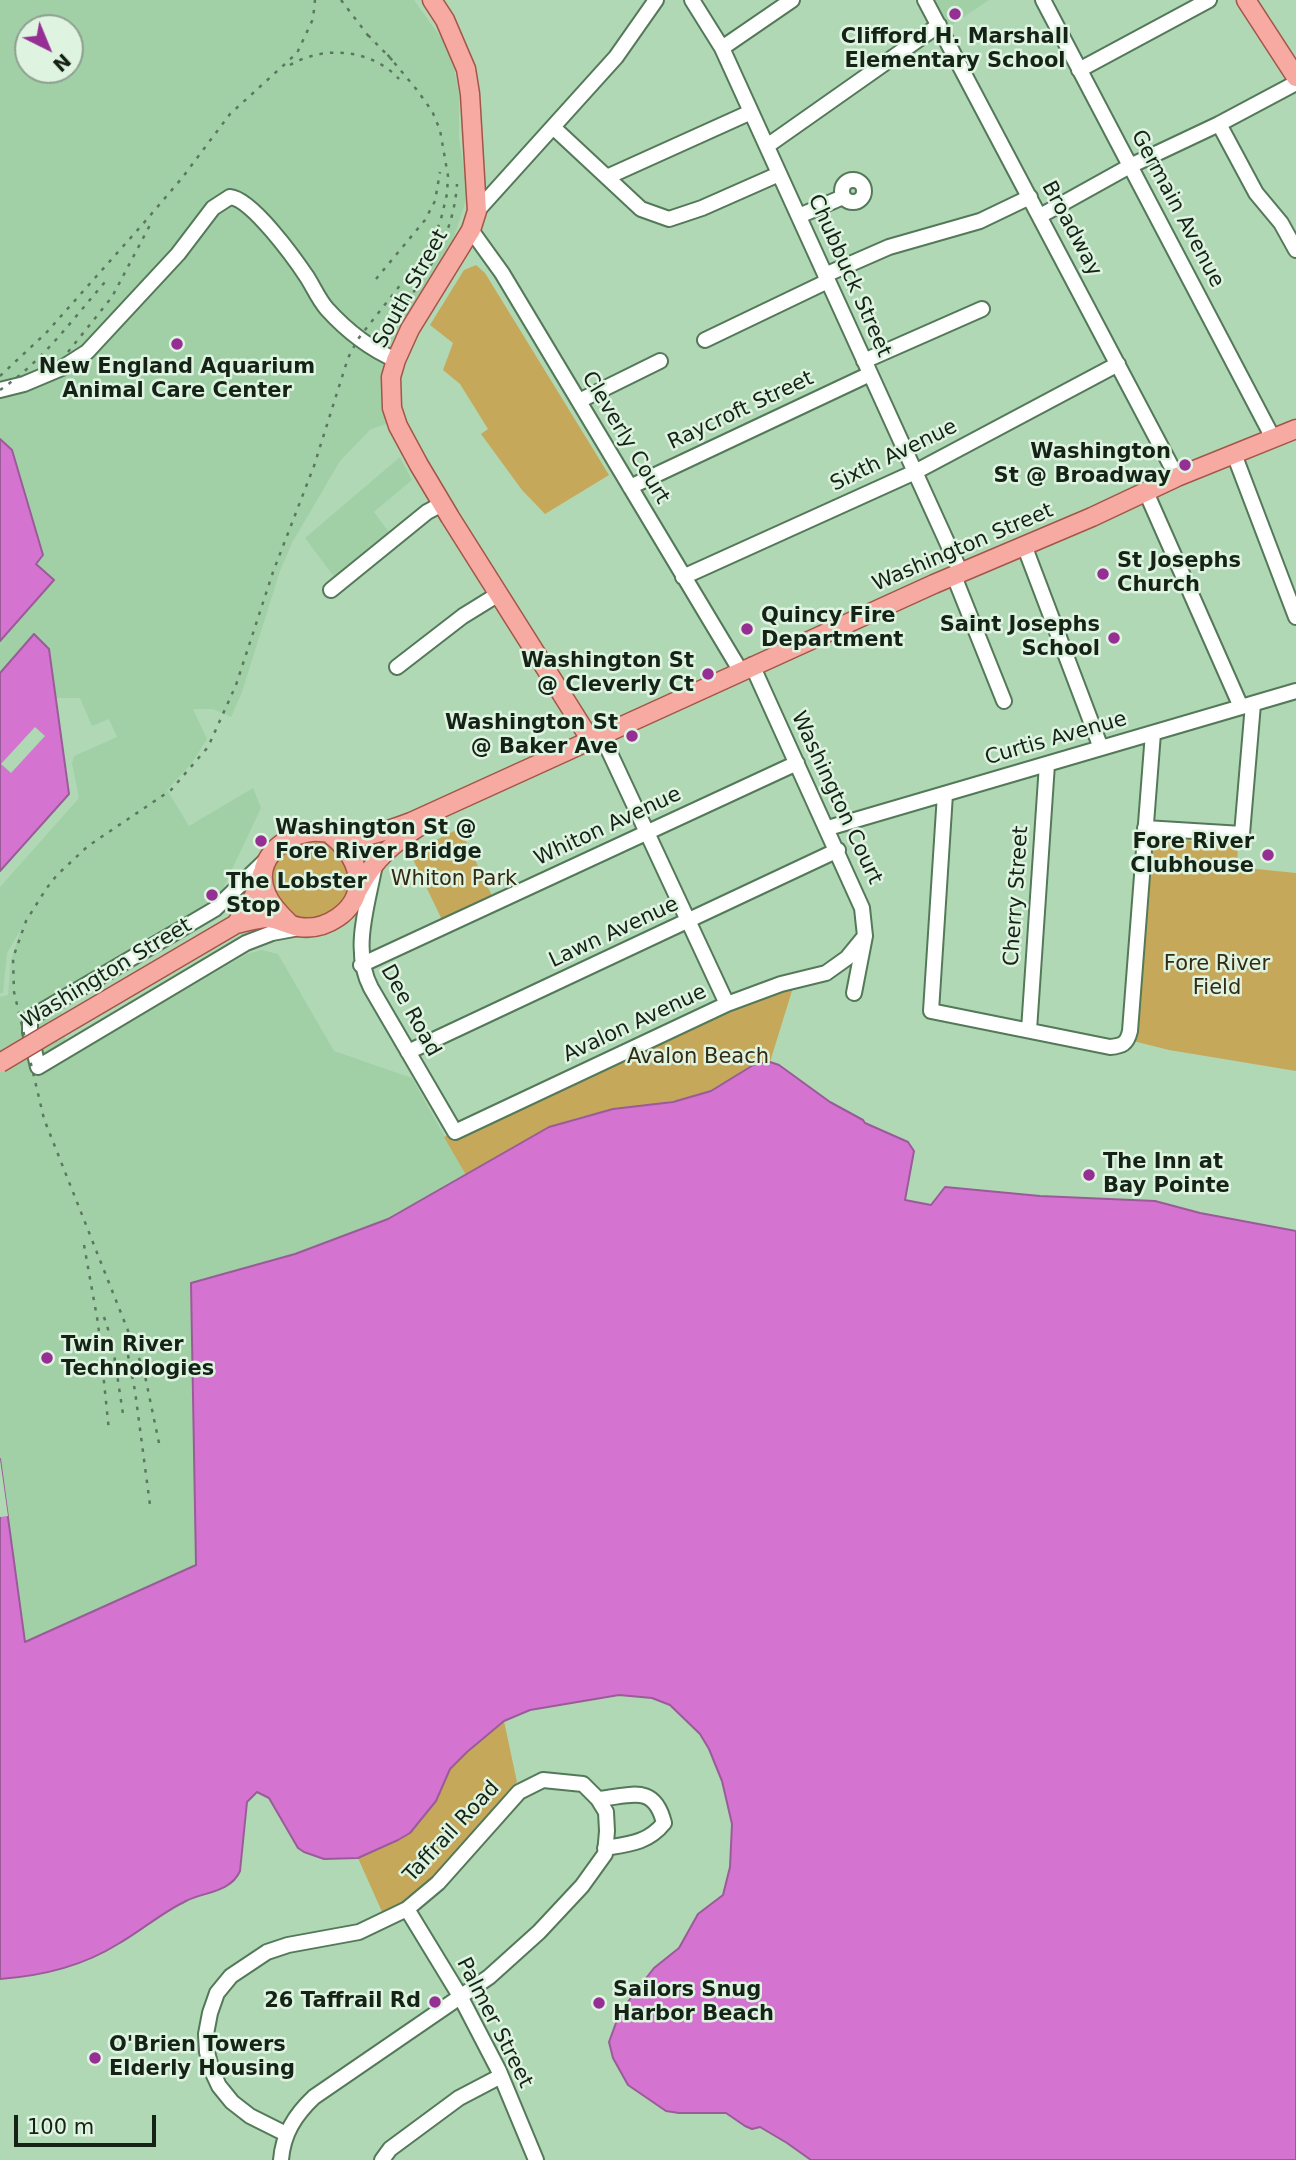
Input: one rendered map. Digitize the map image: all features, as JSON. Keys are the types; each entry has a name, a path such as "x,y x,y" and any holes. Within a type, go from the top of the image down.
{"main road":[{"path":"432,0 451,30 466,69 472,119 477,211"},
{"path":"1246,0 1296,77"},
{"name":"South Street","path":"477,211 471,230 410,329 396,360 391,377 392,408 398,426 497,595 596,736"},
{"name":"Washington Street","path":"331,835 371,835 458,801 957,574 1092,517 1177,477 1296,429"},
{"name":"Washington Street","path":"357,891 367,871 376,861 400,840 458,801"},
{"path":"315,832 331,835 354,862 358,880 357,891 348,909 337,918 318,927 297,926 272,904 266,895 263,886 265,865 273,849 288,839 315,832"},
{"name":"Washington Street","path":"236,924 254,896 265,865"},
{"name":"Washington Street","path":"0,1063 236,924 267,918 297,926"}],"street":[{"name":"South Street","path":"477,211 616,57 656,0"},
{"name":"Chubbuck Street","path":"692,0 722,47 915,472 957,574 1004,701"},
{"path":"722,47 792,0"},
{"name":"Broadway","path":"925,0 1177,477"},
{"name":"Germain Avenue","path":"1043,0 1273,438"},
{"path":"1079,70 1209,0"},
{"path":"767,146 939,25"},
{"path":"1040,216 1130,166 1219,124 1296,83"},
{"path":"607,177 751,112"},
{"path":"1219,124 1256,193 1281,223 1296,250"},
{"path":"553,127 641,209 669,219 702,208 779,174"},
{"path":"0,390 24,384 62,368 87,352 178,254 213,208 230,197 240,200 280,240 321,301 339,321 358,339 396,360"},
{"path":"799,216 843,197"},
{"path":"705,340 889,247 980,221 1030,197"},
{"name":"Cleverly Court","path":"471,230 502,273 683,577 746,668"},
{"name":"Raycroft Street","path":"630,487 982,309"},
{"path":"579,401 660,361"},
{"name":"Sixth Avenue","path":"683,577 915,472 1118,365"},
{"path":"1234,454 1296,617"},
{"path":"1145,828 1242,834 1247,706 1146,492"},
{"path":"331,590 418,519 442,504"},
{"path":"1024,545 1101,748"},
{"path":"397,667 497,595"},
{"name":"Washington Court","path":"746,668 797,763 862,908 864,936 854,993"},
{"name":"Curtis Avenue","path":"828,828 1296,691"},
{"path":"945,794 931,1012 1110,1047 1124,1044 1130,1031 1153,733"},
{"path":"596,736 647,832 727,1004"},
{"name":"Whiton Avenue","path":"362,965 797,763"},
{"name":"Cherry Street","path":"1029,1030 1047,764"},
{"name":"Lawn Avenue","path":"408,1052 838,850"},
{"name":"Dee Road","path":"376,861 362,940 362,965 371,988 455,1132"},
{"path":"265,865 215,909 30,1018 30,1032 38,1067 246,943 297,926"},
{"name":"Avalon Avenue","path":"455,1132 727,1004 781,984 826,973 847,958 864,936"},
{"name":"Taffrail Road","path":"286,2134 250,2116 232,2102 219,2086 212,2071 206,2034 217,1993 232,1976 267,1952 288,1945 359,1932 407,1909 438,1883 519,1791 543,1780 559,1780 583,1784 598,1799"},
{"path":"281,2160 286,2134 299,2111 314,2097 489,1977 540,1932 582,1886 604,1854 606,1812 598,1799 641,1794 660,1807 664,1823 657,1832 643,1842 605,1848"},
{"name":"Palmer Street","path":"407,1909 460,1996 501,2076 536,2160"},
{"path":"382,2160 390,2149 459,2098 501,2076"}],"shaded area":[{"path":"0,0 414,0 442,39 454,68 459,94 459,138 466,183 465,203 452,243 389,347 384,364 384,386 389,423 371,429 340,461 293,541 280,571 242,692 231,717 213,709 193,709 207,739 192,763 167,790 189,826 253,788 261,808 217,901 59,993 68,1058 247,954 262,950 278,954 334,1051 412,1078 466,1175 388,1219 295,1254 191,1283 197,1565 25,1642 0,1459 0,997 8,995 11,960 21,929 7,953 3,993 0,993 0,887 79,798 72,763 74,756 117,737 109,719 92,726 80,698 56,698 49,649 34,635 0,673 0,641 54,580 36,564 43,555 12,450 0,439"},
{"name":"Clifford H. Marshall Elementary School","path":"932,0 989,0 949,27"},
{"path":"0,439 12,450 43,555 36,564 54,580 0,641"},
{"path":"400,457 412,480 374,512 391,535 335,578 305,538"},
{"path":"34,634 49,649 69,794 0,871 0,673"},
{"path":"770,1062 779,1065 830,1102 865,1123 908,1142 914,1151 905,1200 931,1205 945,1187 1040,1196 1155,1201 1200,1213 1296,1231 1296,2160 811,2160 760,2127 752,2129 726,2113 666,2111 628,2085 613,2058 609,2042 620,2012 654,1968 679,1948 698,1914 723,1895 730,1867 732,1824 722,1781 709,1749 700,1734 670,1705 652,1698 619,1695 530,1710 504,1721 450,1769 436,1801 410,1833 358,1858 324,1859 304,1852 298,1848 269,1798 257,1792 247,1802 240,1871 230,1883 177,1906 105,1952 91,1958 46,1972 0,1979 0,1459 25,1642 196,1565 191,1283 295,1254 388,1219 549,1127 613,1109 673,1102 711,1091 755,1064"}],"green space":[{"path":"476,265 485,273 609,475 545,514 522,490 481,434 488,429 460,384 443,370 453,343 430,325 464,270"},
{"name":"Whiton Park","path":"460,828 493,898 443,922 410,853"},
{"name":"Fore River Field","path":"1150,837 1238,845 1237,867 1296,873 1296,1071 1169,1050 1133,1041"},
{"path":"307,840 331,845 340,854 352,875 347,898 337,908 323,917 300,919 279,906 270,877 275,861 286,850"},
{"name":"Avalon Beach","path":"795,981 770,1062 752,1067 715,1089 692,1097 597,1113 566,1122 522,1142 466,1175 444,1137 727,1004"},
{"path":"504,1721 517,1782 441,1873 421,1890 383,1914 358,1858 391,1843 420,1822 435,1802 451,1768"}],"pier":[{"path":"35,727 45,736 11,773 1,764"},
{"path":"0,1459 8,1516 0,1517"}],"railway":[{"path":"0,376 46,333 142,225 182,178 230,114 297,53 313,19 315,0"},
{"path":"341,0 373,42"},
{"path":"368,35 393,61"},
{"path":"290,65 318,55 347,53 375,61 399,79"},
{"path":"159,1443 144,1371 44,1119 14,992 13,958 26,921 57,875 88,846 171,790 208,747 236,685 273,572 314,466 348,358 358,339 423,256 440,223 448,176 440,130 432,111 387,54"},
{"path":"376,279 425,220 435,201 440,172"},
{"path":"383,335 441,246 449,227 457,184"},
{"path":"68,352 112,297 150,225"},
{"path":"0,390 43,354 105,282"},
{"path":"84,1245 98,1323 109,1431"},
{"path":"104,1317 112,1341 123,1414"},
{"path":"128,1355 150,1505"}],"place":[{"name":"Clifford H. Marshall Elementary School","path":"955,14"},
{"name":"New England Aquarium Animal Care Center","path":"177,344"},
{"name":"Washington St @ Broadway","path":"1185,465"},
{"name":"St Josephs Church","path":"1103,574"},
{"name":"Quincy Fire Department","path":"747,629"},
{"name":"Saint Josephs School","path":"1114,638"},
{"name":"Washington St @ Cleverly Ct","path":"708,674"},
{"name":"Washington St @ Baker Ave","path":"632,736"},
{"name":"Washington St @ Fore River Bridge","path":"261,841"},
{"name":"Fore River Clubhouse","path":"1268,855"},
{"name":"The Lobster Stop","path":"212,895"},
{"name":"The Inn at Bay Pointe","path":"1089,1175"},
{"name":"Twin River Technologies","path":"47,1358"},
{"name":"26 Taffrail Rd","path":"435,2002"},
{"name":"Sailors Snug Harbor Beach","path":"599,2003"},
{"name":"O'Brien Towers Elderly Housing","path":"95,2058"}]}
